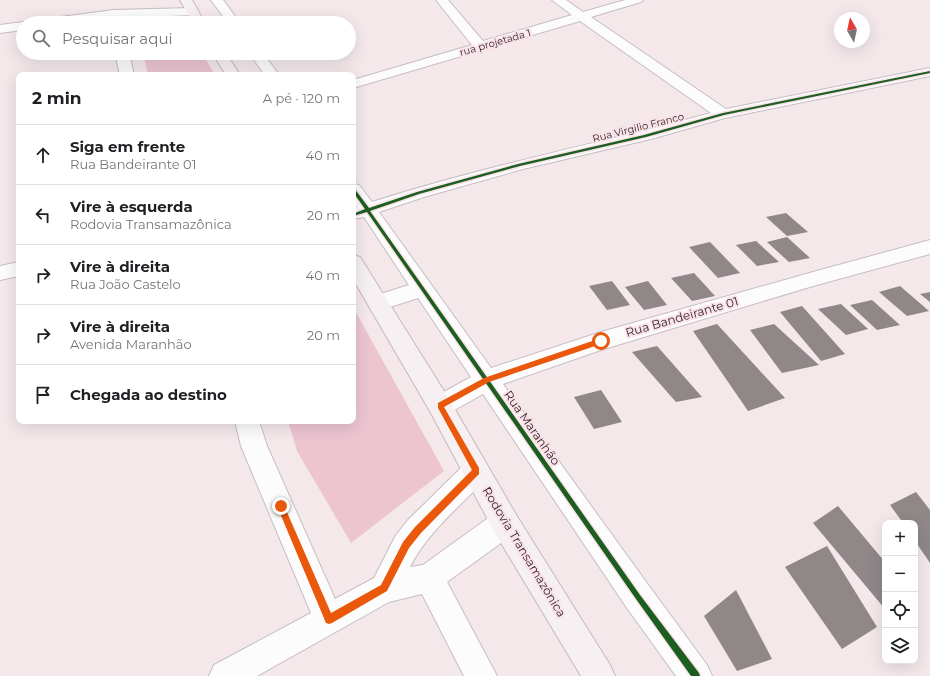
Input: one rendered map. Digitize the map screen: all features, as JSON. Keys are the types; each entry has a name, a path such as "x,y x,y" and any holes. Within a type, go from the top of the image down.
{"main road":[{"path":"186,0 195,16"},
{"path":"223,60 231,72"},
{"name":"Rodovia Transamazônica","path":"356,267 440,406 505,523 599,676"}],"street":[{"path":"115,16 117,0"},
{"path":"217,0 229,16"},
{"path":"442,0 480,46"},
{"path":"558,0 723,114"},
{"name":"rua projetada 1","path":"356,83 637,0"},
{"path":"118,16 138,3"},
{"path":"141,16 192,12"},
{"path":"0,29 16,27"},
{"path":"124,60 126,72"},
{"path":"261,60 270,72"},
{"name":"Rua Virgilio Franco","path":"360,212 418,193 519,166 645,136 723,114 930,72"},
{"name":"Rua Maranhão","path":"356,199 360,212 423,288 638,598 696,676"},
{"name":"Rua Bandeirante 01","path":"440,406 486,380 601,341 813,279 930,247"},
{"path":"0,273 16,270"},
{"path":"378,303 423,288"},
{"path":"248,424 254,446 329,620"},
{"path":"384,588 406,545 418,530 476,471"},
{"path":"225,676 329,620 384,588 430,578 505,523"},
{"path":"430,578 481,676"}],"shaded area":[{"path":"145,60 206,60 213,72 147,72"},
{"path":"356,312 444,471 351,543 297,451 289,424 356,424"}],"building":[{"path":"786,213 808,232 787,236 766,217"},
{"path":"787,237 810,258 789,262 767,242"},
{"path":"756,241 779,262 757,266 736,245"},
{"path":"710,242 740,273 718,278 689,247"},
{"path":"694,273 715,296 692,301 671,278"},
{"path":"612,281 630,305 607,310 589,286"},
{"path":"648,281 667,305 644,310 625,287"},
{"path":"900,286 929,311 907,316 879,292"},
{"path":"930,292 930,302 920,294"},
{"path":"872,300 900,325 877,330 850,305"},
{"path":"841,304 868,329 846,335 818,309"},
{"path":"802,306 845,354 821,361 780,312"},
{"path":"717,324 785,398 748,411 693,331"},
{"path":"774,324 819,365 782,373 750,330"},
{"path":"657,346 702,397 676,402 632,352"},
{"path":"601,390 622,422 594,429 574,397"},
{"path":"916,492 930,510 930,563 918,545 918,520 901,520 890,505"},
{"path":"838,506 882,558 882,605 813,523"},
{"path":"827,546 877,627 842,649 785,567"},
{"path":"736,590 772,659 737,671 704,616"}],"cycle path":[{"path":"356,214 418,193 519,165 645,136 723,114 930,72"},
{"path":"356,193 638,597 696,676"}],"route":[{"path":"281,506 329,620 384,588 406,545 418,530 476,471 440,406 486,380 601,341"}]}
